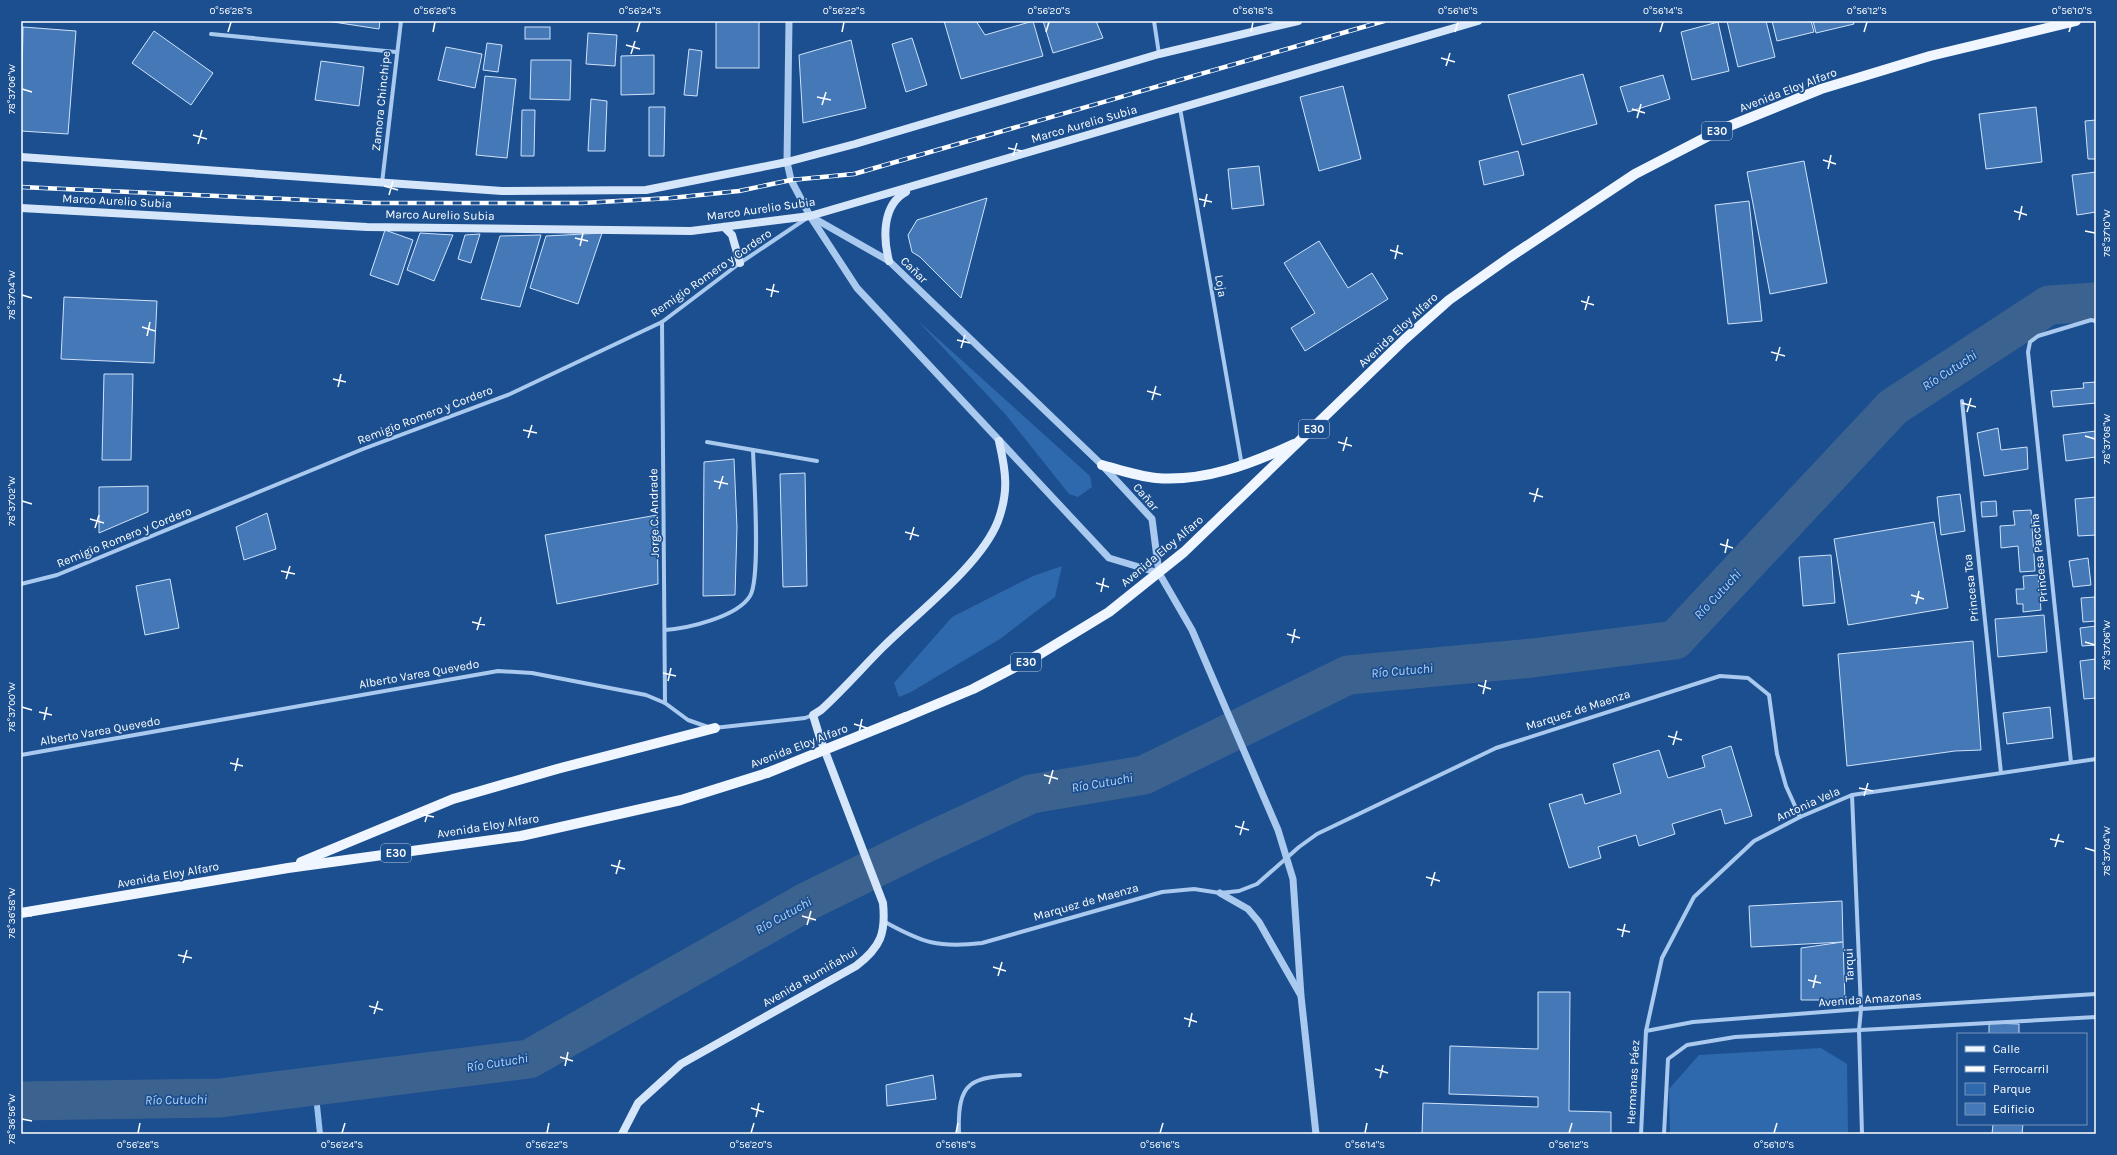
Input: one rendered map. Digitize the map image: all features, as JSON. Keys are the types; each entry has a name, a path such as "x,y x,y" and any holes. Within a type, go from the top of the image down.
{"main road":[{"path":"21,157 502,191 646,190 787,162 855,144 1158,54 1298,21"},
{"name":"Marco Aurelio Subia","path":"21,208 368,227 691,231 810,216 1478,21"},
{"name":"Avenida Eloy Alfaro","path":"21,913 288,868 522,836 681,800 767,773 973,689 1040,654 1110,612 1159,573 1221,517 1405,339 1449,300 1510,256 1636,174 1722,129 1821,90 1930,56 2076,21"},
{"path":"889,261 884,233 886,222 899,195 915,186"},
{"path":"724,227 732,235 740,263"},
{"path":"813,715 821,710 883,647 942,591 987,541 997,522 1005,496 1006,472 999,441"},
{"path":"1102,465 1130,474 1156,478 1184,478 1242,466 1301,441"},
{"name":"Avenida Rumiñahui","path":"622,1134 638,1103 680,1064 856,966 874,949 882,935 885,922 882,903 813,715"},
{"path":"288,868 453,799 557,769 715,728"}],"street":[{"name":"Zamora Chinchipe","path":"382,183 396,52 401,21"},
{"path":"789,21 787,162 791,180 810,216 857,288 1109,558 1159,573 1192,630 1278,830 1293,879 1301,996 1316,1134"},
{"path":"1154,21 1158,54"},
{"path":"211,34 396,52"},
{"name":"Loja","path":"1180,108 1242,466"},
{"name":"Cañar","path":"810,216 889,261 1102,465 1152,519 1159,573"},
{"name":"Remigio Romero y Cordero","path":"21,584 57,575 363,449 510,394 662,322 740,263 810,216"},
{"name":"Princesa Paccha","path":"2071,762 2028,352 2030,342 2038,336 2091,320 2096,321"},
{"name":"Jorge C. Andrade","path":"662,322 665,703"},
{"name":"Princesa Toa","path":"1962,401 2001,773"},
{"path":"707,442 817,461"},
{"path":"665,630 684,628 737,610 751,595 756,573 753,451"},
{"name":"Alberto Varea Quevedo","path":"21,755 498,671 532,673 646,695 665,703 688,720 701,726 715,728 805,718 813,715"},
{"name":"Marquez de Maenza","path":"885,922 915,938 937,945 956,946 982,943 1162,892 1194,889 1220,892 1239,891 1257,884 1317,834 1496,748 1720,676 1748,678 1770,695 1777,754 1786,786 1800,816"},
{"name":"Antonia Vela","path":"1646,1031 1662,958 1694,897 1754,841 1800,816 1852,795 2096,759"},
{"name":"Tarqui","path":"1852,795 1860,1009 1859,1030 1862,1134"},
{"path":"1220,892 1248,909 1259,922 1301,996"},
{"name":"Avenida Amazonas","path":"1646,1031 1694,1022 1860,1009 2096,994"},
{"path":"1664,1134 1668,1059 1687,1045 1735,1037 2096,1017"},
{"name":"Hermanas Páez","path":"1641,1134 1646,1031"},
{"path":"959,1134 958,1112 964,1094 972,1082 989,1077 1020,1075"}],"green space":[{"path":"917,320 1090,476 1092,487 1078,497 1069,494 1006,415"},
{"path":"1062,566 1055,597 1000,639 911,692 899,697 894,683 952,617 1033,576"},
{"path":"1821,1048 1847,1064 1848,1134 1670,1134 1669,1089 1699,1055"}],"building":[{"path":"327,21 380,21 379,29"},
{"path":"716,21 759,21 759,68 716,68"},
{"path":"944,21 976,21 985,35 1033,21 1043,56 961,79"},
{"path":"1043,21 1096,21 1103,38 1053,53"},
{"path":"1727,21 1766,21 1775,57 1738,67"},
{"path":"1772,21 1811,21 1814,32 1777,41"},
{"path":"1813,21 1853,21 1854,24 1816,33"},
{"path":"1718,22 1729,71 1692,80 1681,32"},
{"path":"23,27 76,31 68,134 21,131"},
{"path":"525,27 550,27 550,39 525,39"},
{"path":"154,31 213,73 191,105 132,63"},
{"path":"588,33 617,35 615,66 586,64"},
{"path":"912,38 927,85 906,92 892,44"},
{"path":"851,40 866,108 803,123 799,55"},
{"path":"487,43 502,45 498,72 483,70"},
{"path":"446,47 482,54 475,88 438,80"},
{"path":"689,49 702,51 697,96 684,95"},
{"path":"654,55 654,94 621,95 621,56"},
{"path":"531,60 571,60 570,100 530,99"},
{"path":"321,61 364,67 359,106 315,100"},
{"path":"1583,74 1597,124 1522,145 1508,95"},
{"path":"1663,75 1670,99 1628,112 1620,87"},
{"path":"485,76 516,79 507,158 476,155"},
{"path":"1343,86 1361,159 1319,171 1300,97"},
{"path":"591,99 607,101 605,151 588,151"},
{"path":"649,107 665,107 664,156 649,156"},
{"path":"2036,107 2042,162 1986,169 1979,114"},
{"path":"522,110 535,110 534,156 521,156"},
{"path":"2096,120 2096,159 2088,159 2085,121"},
{"path":"1518,151 1524,175 1484,185 1479,161"},
{"path":"1804,161 1827,283 1770,294 1747,172"},
{"path":"1259,166 1264,205 1232,209 1228,169"},
{"path":"2096,172 2096,212 2077,215 2072,175"},
{"path":"987,198 961,298 920,257 912,252 908,235 917,220"},
{"path":"1749,201 1762,321 1728,324 1715,205"},
{"path":"385,230 413,240 398,285 370,275"},
{"path":"420,233 453,235 434,281 407,270"},
{"path":"602,233 578,304 530,288 546,236"},
{"path":"480,234 471,263 458,259 465,235"},
{"path":"541,235 520,307 481,299 500,236"},
{"path":"1319,241 1348,288 1372,273 1388,299 1305,351 1291,328 1315,313 1284,263"},
{"path":"64,297 157,301 154,363 61,359"},
{"path":"104,374 133,374 131,460 102,460"},
{"path":"2096,382 2096,403 2053,407 2051,391 2084,388 2083,383"},
{"path":"1998,428 2001,450 2027,447 2028,469 1984,476 1977,433"},
{"path":"2096,431 2096,457 2066,461 2063,435"},
{"path":"734,459 737,527 735,595 703,596 704,462"},
{"path":"805,473 807,586 783,587 780,474"},
{"path":"148,486 148,512 99,533 99,487"},
{"path":"1960,494 1965,531 1941,535 1937,497"},
{"path":"2096,497 2096,535 2078,536 2075,499"},
{"path":"1996,501 1997,516 1982,517 1981,502"},
{"path":"2031,510 2035,571 2020,572 2018,546 2001,548 2000,526 2015,525 2013,511"},
{"path":"267,513 276,549 244,560 236,527"},
{"path":"657,515 658,584 557,604 545,535"},
{"path":"1934,522 1948,608 1848,625 1834,539"},
{"path":"1831,555 1835,603 1803,606 1799,557"},
{"path":"2088,558 2091,585 2073,587 2069,561"},
{"path":"2038,575 2041,610 2023,612 2023,604 2017,604 2016,589 2024,589 2023,576"},
{"path":"170,579 179,628 145,635 136,586"},
{"path":"2095,597 2096,621 2083,622 2081,598"},
{"path":"2044,615 2047,652 1998,657 1995,619"},
{"path":"2096,626 2096,645 2082,646 2080,628"},
{"path":"1973,641 1981,750 1955,751 1847,766 1838,654"},
{"path":"2096,659 2096,698 2084,699 2080,661"},
{"path":"2050,707 2053,738 2007,744 2003,713"},
{"path":"1731,746 1752,816 1725,824 1721,809 1672,824 1675,834 1639,846 1636,835 1598,847 1601,858 1569,868 1549,804 1582,794 1585,804 1621,793 1613,764 1659,750 1668,778 1705,767 1702,756"},
{"path":"1842,901 1843,942 1751,947 1749,906"},
{"path":"1843,942 1845,1000 1801,1000 1801,948"},
{"path":"1538,992 1570,992 1569,1111 1611,1112 1611,1134 1422,1134 1423,1103 1538,1107 1538,1097 1449,1094 1450,1046 1538,1049"},
{"path":"1989,1023 2019,1024 2019,1033 1989,1033"},
{"path":"933,1075 936,1099 887,1106 886,1085"},
{"path":"1993,1125 2023,1125 2022,1134 1992,1134"}],"waterway":[{"name":"Río Cutuchi","path":"21,1101 220,1098 529,1059 808,901 922,845 1031,794 1144,775 1348,675 1532,658 1675,640 1893,407 2049,305 2096,302"},
{"path":"315,1086 320,1134"}],"railway":[{"path":"21,187 373,203 582,203 671,198 739,191 791,180 854,174 1384,21"}]}
